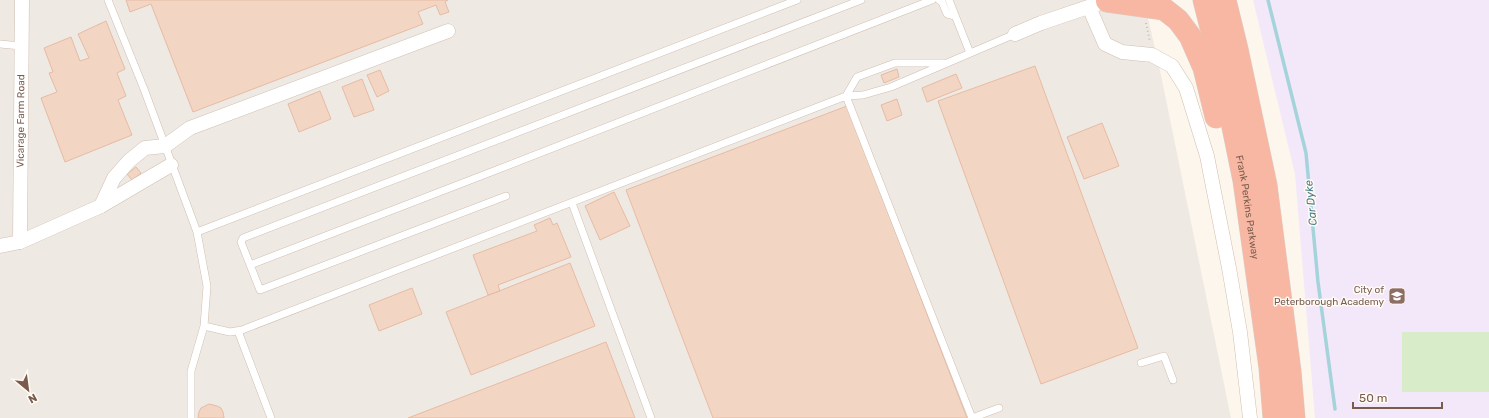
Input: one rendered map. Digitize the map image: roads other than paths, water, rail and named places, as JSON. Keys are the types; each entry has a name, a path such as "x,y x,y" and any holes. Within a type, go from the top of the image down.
{"highway":[{"name":"Frank Perkins Parkway","path":"1204,0 1219,59 1244,181 1270,368 1274,418"},
{"name":"Frank Perkins Parkway","path":"1225,0 1238,48 1266,185 1290,370 1294,418"},
{"path":"1097,2 1164,9 1178,20 1190,36 1204,68 1212,97 1263,315"}],"street":[{"name":"Vicarage Farm Road","path":"20,242 22,0"},
{"path":"1015,34 1097,2 1105,44 1122,52 1152,56 1172,66 1186,88 1207,156 1229,268 1240,332 1250,418"},
{"path":"101,206 114,178 129,161 144,148 165,146 190,128 448,31"},
{"path":"0,246 20,242 101,206 171,165"}],"lane":[{"path":"108,0 197,232 207,286 204,326 191,371 191,418"},
{"path":"197,232 797,0"},
{"path":"506,196 260,290 241,242 243,238 861,0"},
{"path":"250,265 499,170 932,0"},
{"path":"939,0 942,2 947,14 955,16"},
{"path":"949,0 970,54"},
{"path":"204,326 230,332 238,331 846,96 863,95 891,87 1015,34"},
{"path":"0,44 21,46"},
{"path":"846,96 857,77 895,63 948,63"},
{"path":"846,96 972,418 1000,408"},
{"path":"572,202 651,418"},
{"path":"238,331 270,418"},
{"path":"1141,363 1164,356 1173,380"}],"waterway":[{"name":"Car Dyke","path":"1268,0 1306,153 1318,282 1335,409"}],"place":[{"name":"City of Peterborough Academy","path":"1397,296"}]}
